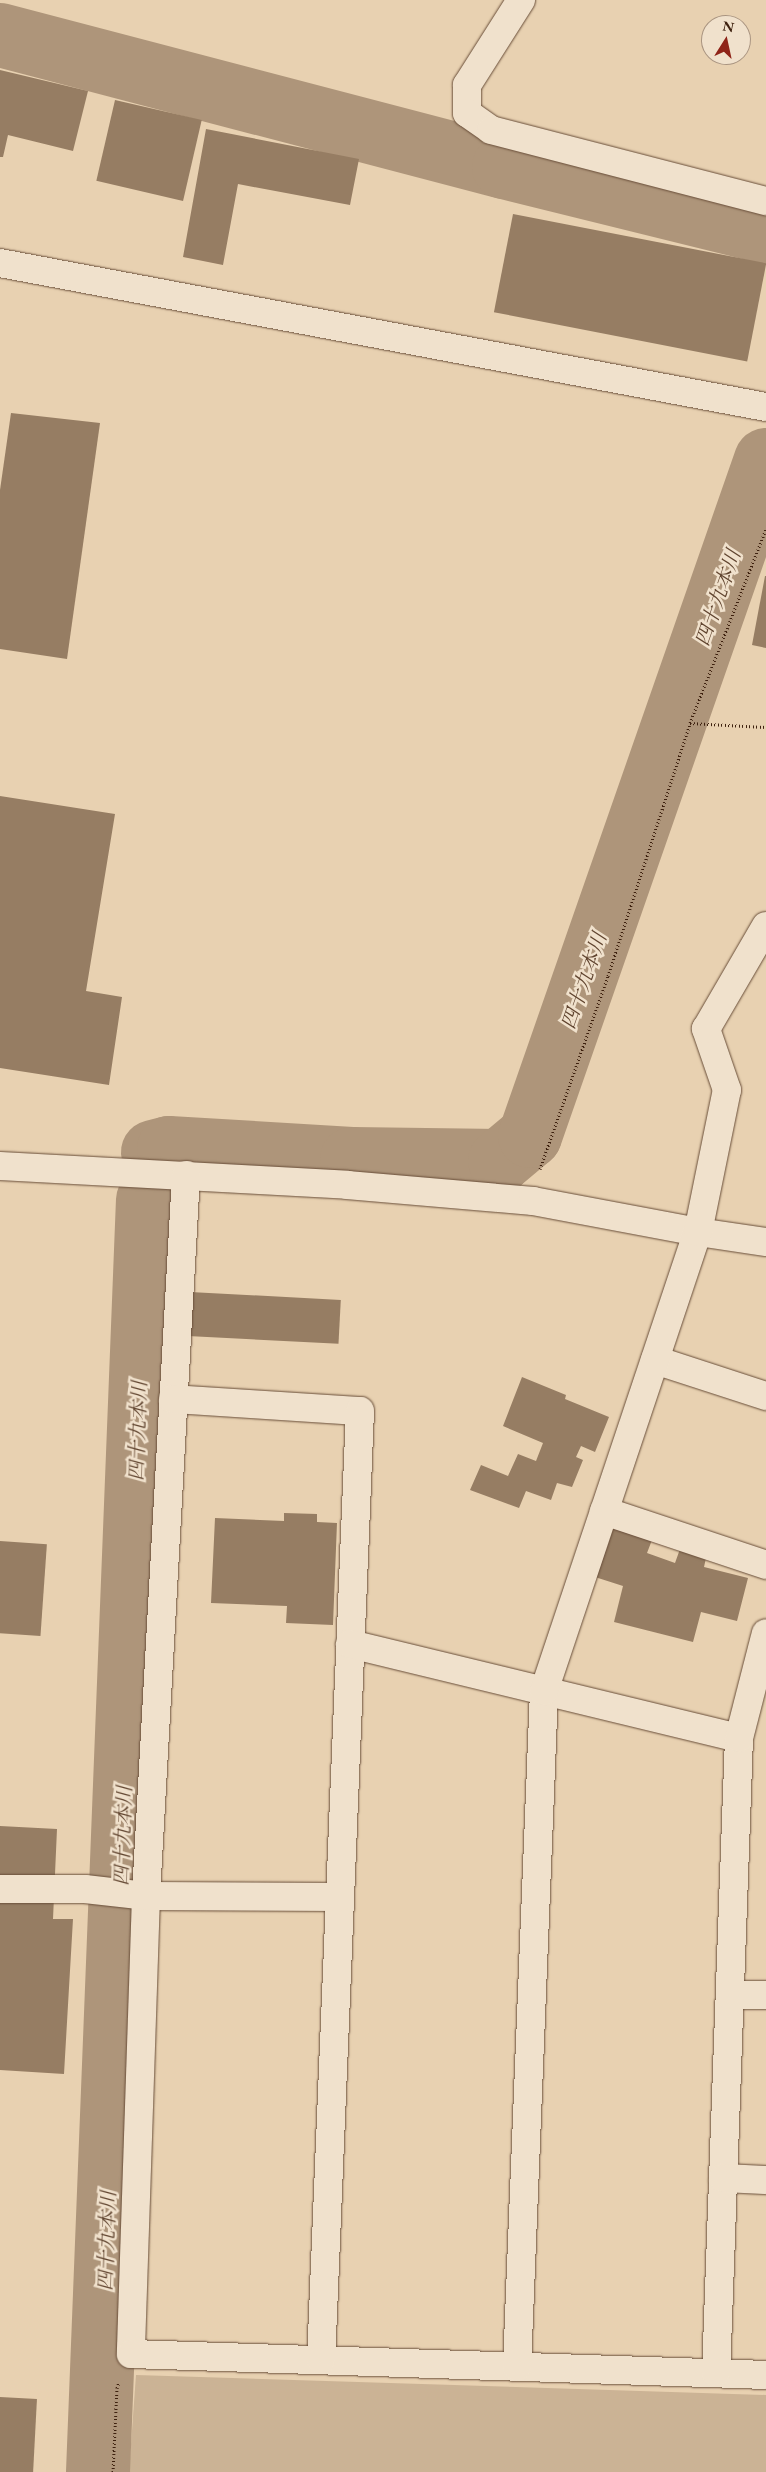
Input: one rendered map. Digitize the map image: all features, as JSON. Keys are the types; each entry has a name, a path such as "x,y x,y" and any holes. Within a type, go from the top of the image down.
{"street":[{"path":"521,0 467,85 467,113 491,130 766,201"},
{"path":"0,263 762,406"},
{"path":"517,2367 544,1691 698,1232 727,1090 706,1029 766,926"},
{"path":"0,1166 348,1185 533,1201 698,1232 766,1242"},
{"path":"186,1175 146,1896 131,2354 766,2375"},
{"path":"655,1360 766,1396"},
{"path":"174,1398 360,1410 321,2360"},
{"path":"604,1511 766,1565"},
{"path":"716,2373 739,1738 766,1633"},
{"path":"350,1644 739,1738"},
{"path":"0,1889 86,1890 146,1896 340,1897"},
{"path":"730,1995 766,1995"},
{"path":"723,2178 766,2180"}],"path":[{"path":"533,1201 541,1162 608,976 690,723 766,529"},
{"path":"690,723 766,727"},
{"path":"113,2472 117,2388 131,2354"}],"shaded area":[{"path":"136,2375 766,2395 766,2472 129,2472"}],"building":[{"path":"0,70 88,91 73,151 8,135 3,157 0,157"},
{"path":"115,100 202,120 183,201 96,181"},
{"path":"206,129 359,159 350,205 238,184 223,265 183,257"},
{"path":"513,214 766,263 747,361 494,312"},
{"path":"11,413 100,423 67,659 0,649 0,490"},
{"path":"766,576 766,648 752,645"},
{"path":"0,796 115,814 86,991 122,997 109,1085 0,1068"},
{"path":"190,1292 341,1300 338,1344 188,1336"},
{"path":"522,1377 566,1395 565,1399 609,1417 595,1452 581,1446 576,1457 583,1460 572,1487 557,1483 551,1500 526,1491 519,1508 470,1490 481,1465 508,1476 518,1454 536,1461 543,1443 503,1426"},
{"path":"284,1513 317,1514 317,1522 337,1523 333,1625 286,1623 287,1606 211,1603 215,1518 284,1521"},
{"path":"609,1525 652,1540 647,1553 675,1563 680,1549 706,1558 704,1567 748,1578 737,1621 701,1612 693,1642 614,1622 623,1586 595,1577"},
{"path":"0,1541 47,1544 40,1636 0,1633"},
{"path":"0,1826 57,1829 53,1919 73,1919 64,2074 0,2070"},
{"path":"0,2397 37,2399 33,2472 0,2472"}],"waterway":[{"path":"0,35 504,167 766,232"},
{"name":"四十九本川","path":"153,1152 169,1148 352,1159 500,1161 530,1136 766,460"},
{"name":"四十九本川","path":"98,2472 148,1200"}]}
